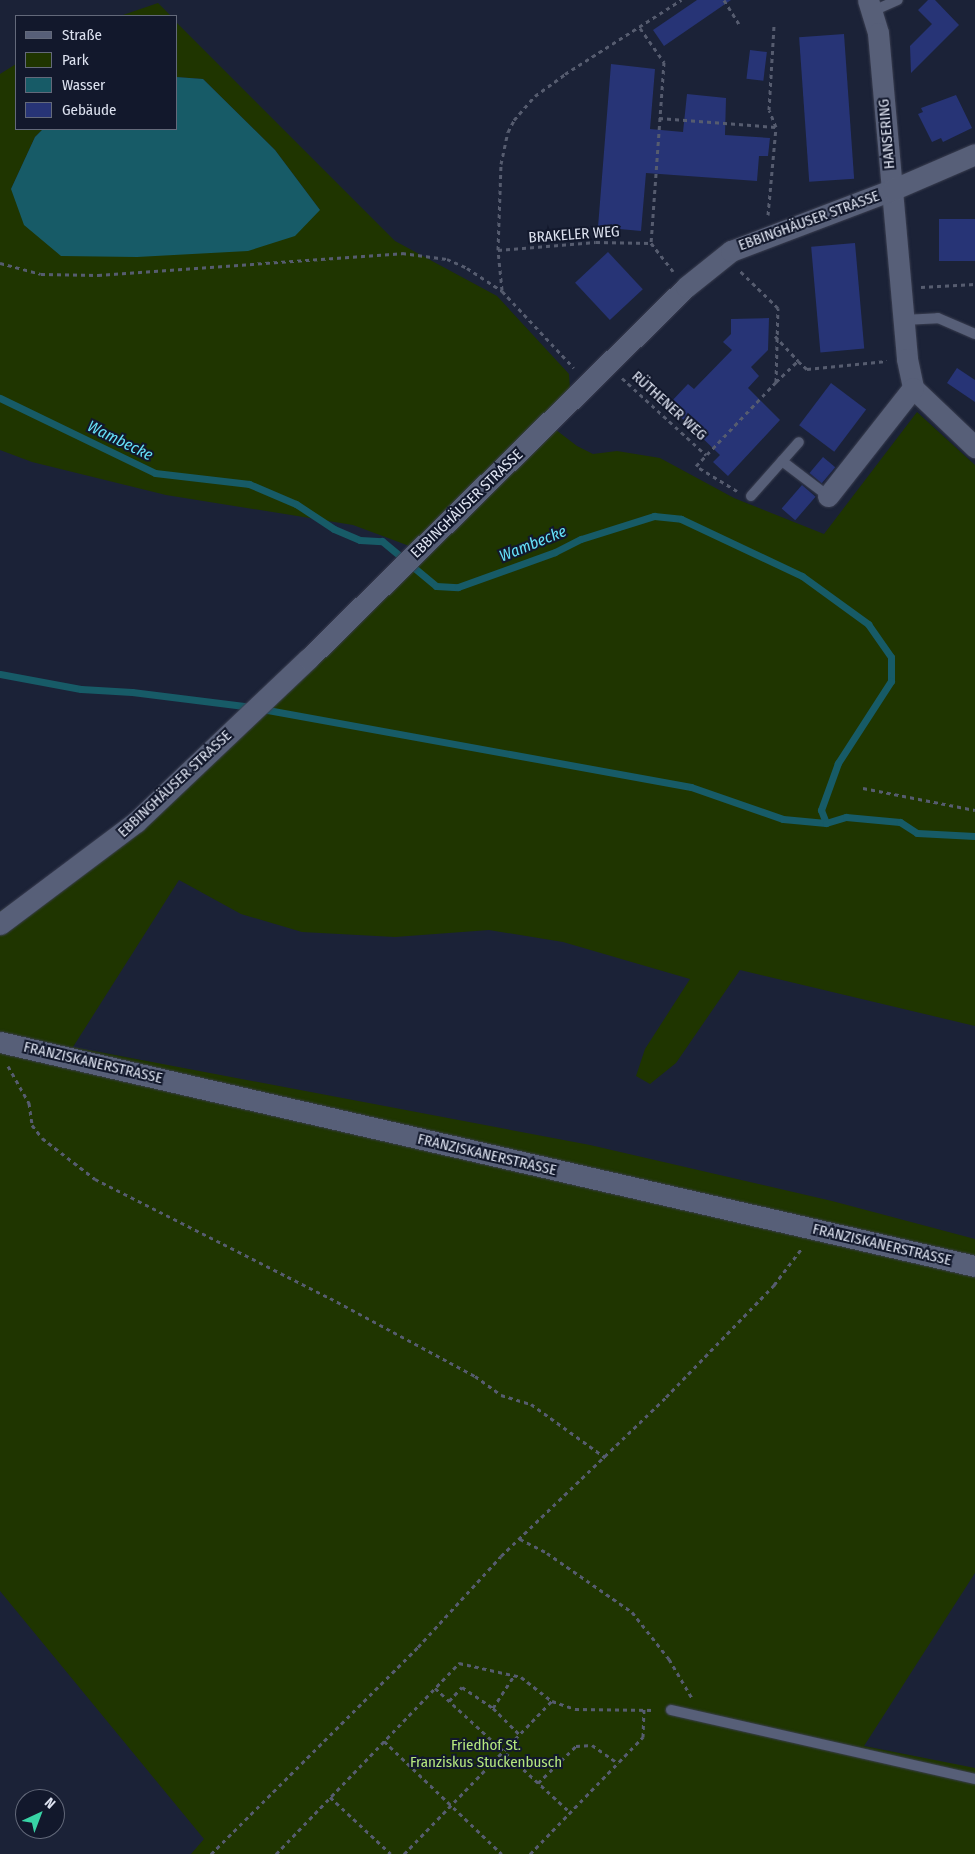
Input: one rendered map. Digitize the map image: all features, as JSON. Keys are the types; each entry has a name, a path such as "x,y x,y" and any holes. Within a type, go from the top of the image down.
{"street":[{"name":"HANSERING","path":"871,5 903,287 903,320 907,359 913,388"},
{"name":"EBBINGHÄUSER STRASSE","path":"0,924 136,822 406,563 589,382 608,366 686,287 731,250 892,190 975,154"},
{"path":"828,496 913,388 975,447"},
{"name":"FRANZISKANERSTRASSE","path":"2,1051 975,1266"}],"lane":[{"path":"871,5 898,0"},
{"path":"903,320 938,318 975,334"},
{"path":"750,496 799,442"},
{"path":"782,461 828,496"},
{"path":"671,1710 975,1779"}],"path":[{"path":"502,291 498,250 501,164 508,132 514,120 535,96 565,74 640,28 681,0"},
{"path":"724,0 739,24"},
{"path":"766,238 776,127 769,110 774,25"},
{"path":"640,28 664,62 651,243 686,287"},
{"path":"660,118 776,127"},
{"name":"BRAKELER WEG","path":"498,250 596,242 651,243"},
{"path":"731,250 740,272 778,308 775,336 776,382"},
{"path":"0,264 41,274 98,275 402,253 446,259 467,268 502,291 589,382"},
{"path":"903,287 975,284"},
{"path":"775,336 807,369 907,359"},
{"name":"RÜTHENER WEG","path":"608,366 706,455 798,361"},
{"path":"706,455 696,466 733,490 750,496"},
{"path":"863,788 975,810"},
{"path":"2,1051 29,1103 32,1125 42,1138 95,1179 339,1303 475,1376 502,1395 531,1404 606,1458"},
{"path":"211,1854 418,1647 520,1539 606,1458 774,1285 816,1230"},
{"path":"520,1539 547,1553 632,1612 669,1659 702,1716"},
{"path":"278,1853 459,1663 521,1677 552,1701 575,1709 671,1710"},
{"path":"494,1708 514,1676"},
{"path":"449,1701 462,1687 494,1708 520,1734"},
{"path":"435,1688 570,1812"},
{"path":"404,1854 552,1701"},
{"path":"530,1854 643,1737 644,1710"},
{"path":"384,1741 502,1854"},
{"path":"538,1783 576,1746 592,1745 618,1763"},
{"path":"330,1797 391,1854"}],"green space":[{"path":"158,3 170,15 123,15"},
{"name":"Friedhof St. Franziskus Stuckenbusch","path":"178,24 395,241 497,296 569,374 570,389 543,420 577,446 593,454 617,451 660,458 734,498 824,534 917,412 975,465 975,1026 740,970 676,1063 650,1084 636,1076 645,1049 690,979 563,942 489,930 395,937 302,932 241,914 179,880 73,1047 590,1145 832,1201 975,1239 975,1573 864,1746 975,1768 975,1854 191,1854 204,1839 0,1591 0,911 112,835 412,547 353,525 166,495 32,462 0,450 0,74 15,65 15,130 42,130 35,137 11,189 320,210 275,150 203,79 178,77"}],"water":[{"path":"178,77 203,79 275,150 320,210 295,236 248,251 137,257 61,256 24,225 11,189 35,137 42,130 178,130"}],"building":[{"path":"697,0 731,0 664,46 653,30"},
{"path":"928,0 935,0 959,25 911,73 910,46 932,24 918,10"},
{"path":"844,34 854,179 809,182 799,37"},
{"path":"750,50 767,52 763,81 746,79"},
{"path":"611,64 655,69 650,129 683,132 687,94 726,98 725,135 770,138 768,156 759,156 757,181 646,173 641,231 598,227"},
{"path":"956,95 972,128 943,142 941,138 932,142 918,114 923,112 921,108"},
{"path":"939,219 975,219 975,261 939,261"},
{"path":"855,243 864,349 820,352 811,247"},
{"path":"608,252 643,289 610,320 575,283"},
{"path":"769,318 768,350 751,367 759,376 748,388 780,420 728,476 713,462 720,455 668,405 688,384 694,389 732,350 723,342 731,334 731,319"},
{"path":"957,368 975,380 975,402 947,383"},
{"path":"831,383 866,409 834,452 799,425"},
{"path":"823,457 835,467 822,483 810,473"},
{"path":"802,485 816,497 795,520 782,508"}],"waterway":[{"name":"Wambecke","path":"0,398 155,473 249,484 296,504 334,529 360,540 382,541 436,586 458,587 555,552 581,539 654,516 681,519 802,576 868,624 891,657 891,681 838,763 821,810 826,823"},
{"name":"Wambecke","path":"0,674 81,689 132,692 252,707"},
{"name":"Wambecke","path":"262,709 691,787 783,819 826,823 846,817 900,822 917,833 975,836"}]}
